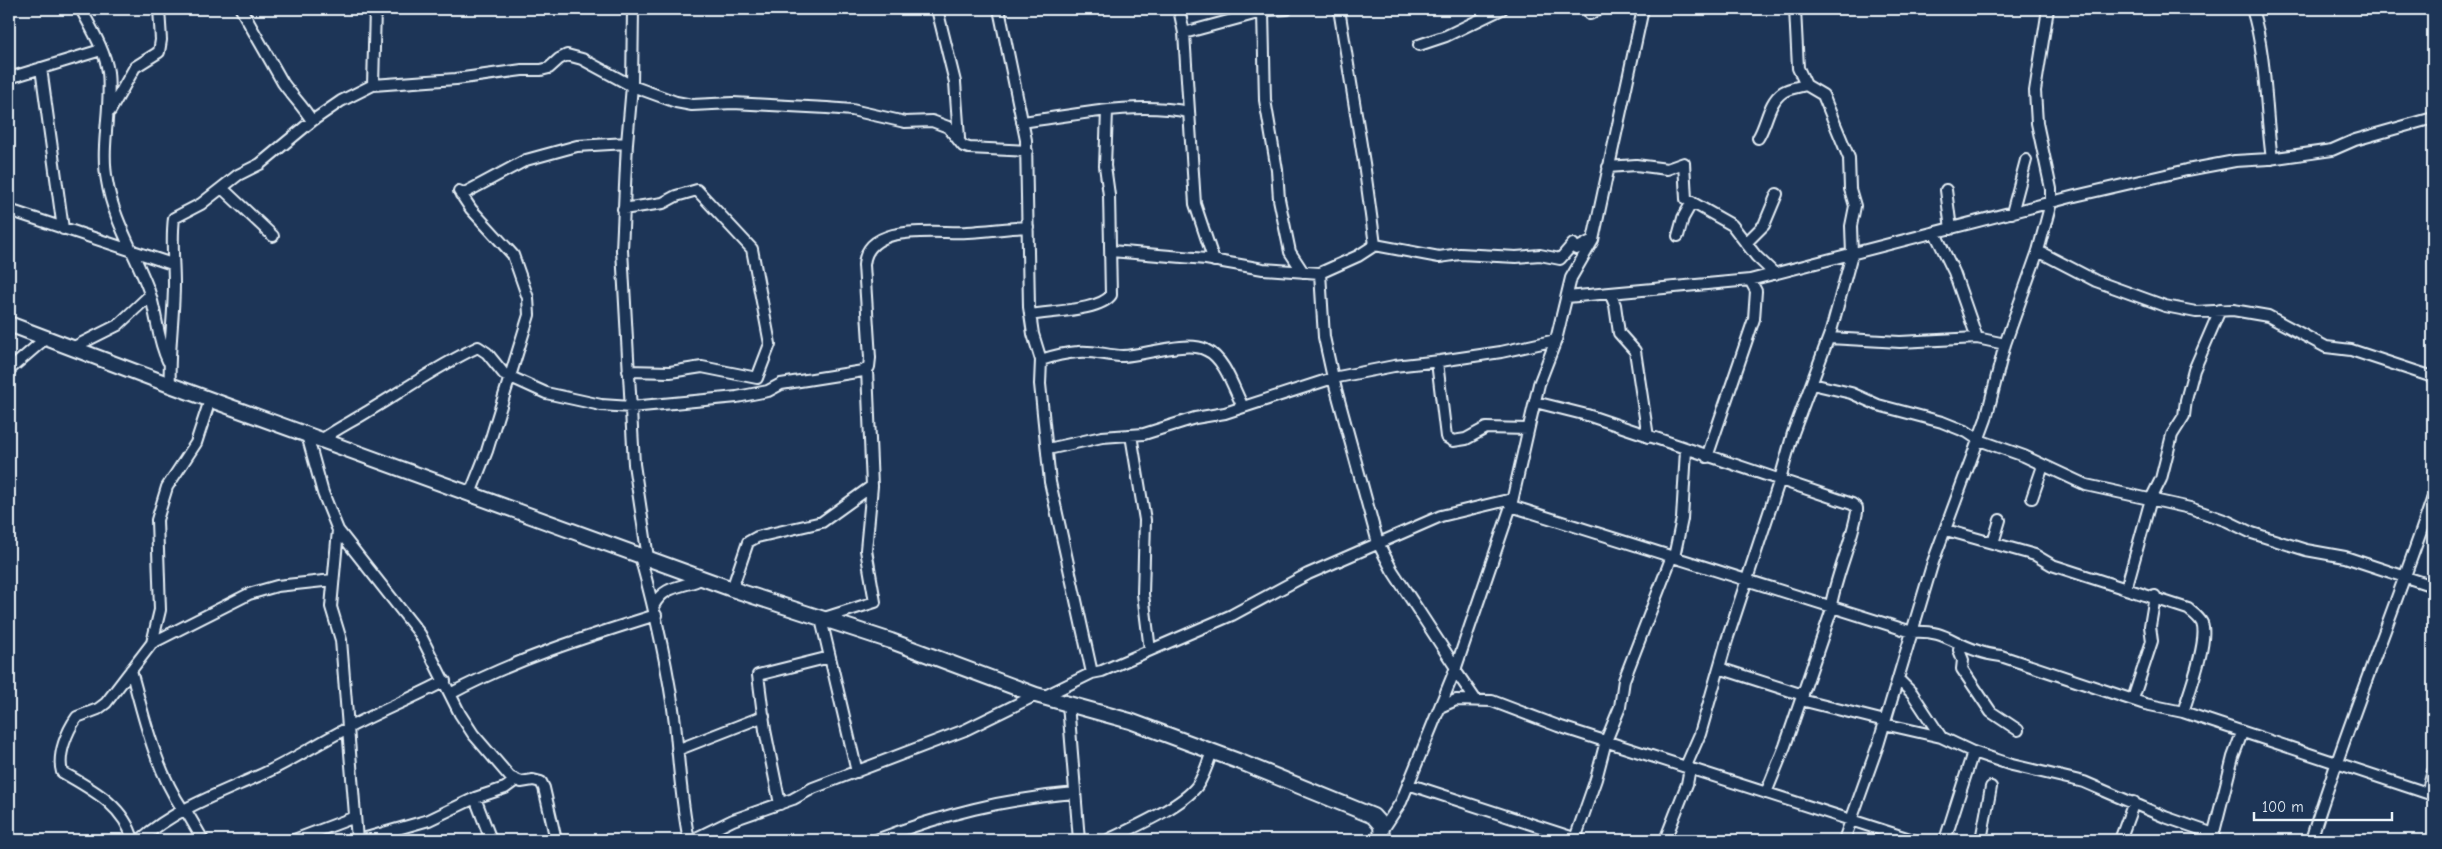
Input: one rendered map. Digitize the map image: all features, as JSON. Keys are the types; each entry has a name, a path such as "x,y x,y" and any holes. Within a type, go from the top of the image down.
{"street":[{"path":"81,9 101,50 108,72 109,114 105,164 107,182 114,207 134,253 158,318 160,342 169,363"},
{"path":"109,114 135,67 159,52 159,9"},
{"path":"241,9 283,83 290,94 304,106 312,121"},
{"path":"373,85 375,9"},
{"path":"633,9 632,86 626,143 622,250 634,464 644,557 655,610 677,750 681,800 691,840 733,820 780,804 813,788 965,730 1092,673 1102,671 1232,615 1275,590 1441,516 1512,502 1673,557 1912,632 1926,631 1942,634 1979,652 2001,656 2145,704 2183,712 2430,794 2433,771"},
{"path":"937,9 955,82 959,140"},
{"path":"999,9 1027,151 1030,315 1040,360 1040,384 1050,482 1092,673"},
{"path":"1179,9 1184,33 1195,204 1214,261"},
{"path":"1184,33 1263,12 1287,9"},
{"path":"1339,9 1375,245"},
{"path":"1419,45 1446,36 1502,9"},
{"path":"1590,14 1600,9"},
{"path":"1382,836 1401,802 1456,669 1512,502 1528,428 1556,340 1571,278 1593,240 1643,9"},
{"path":"1665,840 1687,784 1688,767 1700,734 1793,433 1829,338 1852,254 1851,226 1855,206 1850,189 1849,158 1823,95 1806,85 1798,68 1794,9"},
{"path":"1844,840 1885,723 1933,562 1979,440 2006,344 2038,251 2051,203 2051,189 2037,123 2036,91 2048,9"},
{"path":"2252,9 2260,39 2266,115 2272,159"},
{"path":"1263,12 1265,100 1277,170 1280,208 1290,252 1303,272"},
{"path":"9,78 101,50"},
{"path":"170,386 169,363 174,283 172,264 174,218 201,204 238,175 260,164 276,153 312,121 342,101 373,85 456,79 522,70 541,70 549,68 568,55 582,59 632,86 692,105 733,103 852,110 905,122 932,121 948,127 963,146 969,148 1027,151"},
{"path":"41,68 63,229"},
{"path":"1758,138 1765,127 1771,107 1777,98 1784,91 1806,85"},
{"path":"1022,122 1113,109 1170,108 1189,112"},
{"path":"1030,315 1081,309 1108,300 1112,295 1109,194 1105,166 1107,111"},
{"path":"1567,297 1750,280 2187,170 2235,161 2272,159 2332,150 2355,140 2433,118"},
{"path":"470,494 511,377 529,315 528,298 522,275 513,256 471,209 460,193 526,160 577,146 626,143"},
{"path":"2012,213 2026,160"},
{"path":"1608,167 1636,165 1667,169 1684,163 1686,199 1732,225 1775,274"},
{"path":"222,188 273,236"},
{"path":"623,209 663,203 676,196 697,190 752,249 770,344 757,378 702,367 670,372 628,371"},
{"path":"1946,190 1951,229"},
{"path":"1746,243 1764,225 1777,194"},
{"path":"1678,236 1683,218 1692,202"},
{"path":"9,210 134,253 172,264"},
{"path":"821,619 875,602 866,550 872,486 867,370 871,338 864,265 865,255 870,247 895,236 918,230 967,232 1028,227"},
{"path":"1935,233 1954,272 1977,338"},
{"path":"1111,251 1320,273 1358,256 1375,245 1439,257 1460,254 1516,257 1540,255 1560,259 1569,246 1573,244 1576,249 1593,240"},
{"path":"2038,251 2096,281 2165,306 2196,312 2220,310 2250,311 2268,316 2326,347 2351,350 2433,377"},
{"path":"1320,273 1323,329 1333,378 1378,543 1392,570 1409,592 1475,699"},
{"path":"1707,457 1754,319 1756,291 1750,280"},
{"path":"1610,293 1615,306 1619,333 1635,350 1648,437"},
{"path":"72,348 118,325 150,295"},
{"path":"2126,589 2151,499 2161,479 2172,435 2184,416 2194,370 2220,310"},
{"path":"9,324 170,386 732,589 891,641 1040,696 1130,721 1212,751 1373,816 1380,825 1382,836"},
{"path":"9,370 46,338"},
{"path":"1829,338 1900,342 1977,338 2006,344"},
{"path":"1048,449 1102,437 1123,434 1131,435 1243,407 1333,378 1394,366 1437,362 1501,352 1556,340"},
{"path":"321,440 394,394 478,347 487,353 501,372 546,393 583,402 631,407 737,397 768,391 781,384 867,370"},
{"path":"1040,360 1059,354 1088,351 1125,356 1194,347 1206,349 1214,355 1223,367 1243,407"},
{"path":"1437,362 1446,437 1453,441 1466,439 1486,428 1528,428"},
{"path":"1812,384 1851,393 1878,405 1942,422 1967,432 1979,440 2024,456 2086,485 2131,497 2151,499 2190,508 2285,544 2345,557 2433,586"},
{"path":"152,644 160,610 157,520 167,487 196,443 210,400"},
{"path":"1535,402 1587,415 1707,457 1780,479 1852,504 1857,508 1846,555 1836,578 1832,606 1802,698 1766,793"},
{"path":"307,435 323,493 338,530 420,634 450,694 473,734 510,777 516,780 537,780 541,782 556,840"},
{"path":"1131,435 1145,520 1143,594 1150,650"},
{"path":"1408,784 1577,839 1606,741 1620,707 1624,680 1673,557 1682,519 1686,450"},
{"path":"2032,498 2043,466"},
{"path":"732,589 748,542 757,537 822,522 872,486"},
{"path":"2311,840 2335,761 2406,577 2433,497"},
{"path":"1993,543 2000,520"},
{"path":"338,530 331,607 341,640 358,840 429,820 476,798 505,788 516,780"},
{"path":"1946,530 1993,543 2126,589 2155,596 2188,608 2202,621 2203,627 2199,661 2183,712"},
{"path":"450,694 532,656 655,610 661,594 667,590 703,578"},
{"path":"133,840 124,817 111,803 62,772 61,767 67,734 77,717 98,709 106,703 152,644 250,594 277,586 332,580"},
{"path":"2133,699 2152,640 2150,626 2155,596"},
{"path":"821,619 858,772"},
{"path":"1962,645 1959,650 1963,660 1962,669 1991,712 2018,730"},
{"path":"780,804 758,675 830,657"},
{"path":"1719,668 1802,698 1885,723 1941,737 1973,752 2012,765 2084,782 2213,837 2233,756 2242,733"},
{"path":"131,670 166,783 203,840"},
{"path":"1898,679 1912,693 1941,737"},
{"path":"140,840 156,826 184,809 273,769 347,728 445,681"},
{"path":"1440,707 1456,700 1475,699 1492,701 1850,822 1913,840"},
{"path":"1068,704 1079,840"},
{"path":"677,750 764,716"},
{"path":"1108,840 1171,806 1191,792 1202,778 1212,751"},
{"path":"1945,840 1973,752"},
{"path":"1981,840 1991,787"},
{"path":"876,840 912,826 993,804 1026,798 1075,793"},
{"path":"476,798 491,840"},
{"path":"2120,840 2134,802"},
{"path":"294,840 355,817"}]}
